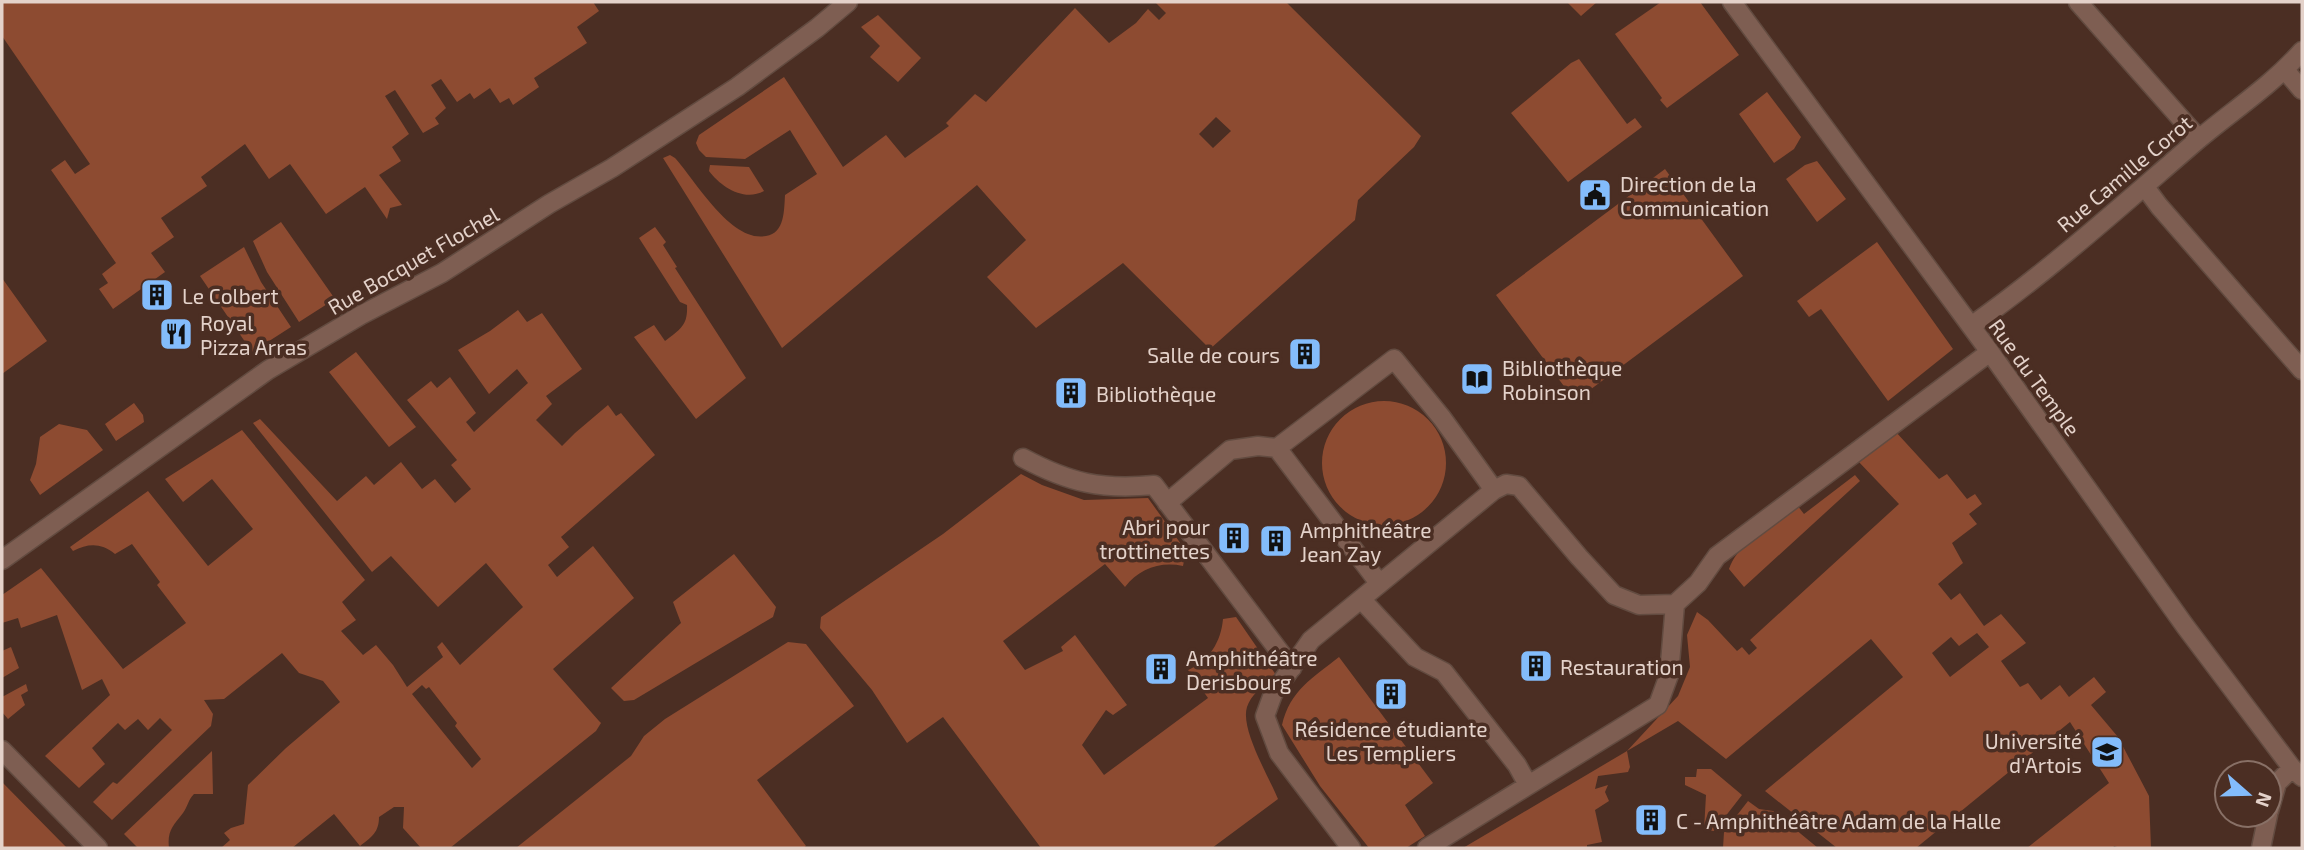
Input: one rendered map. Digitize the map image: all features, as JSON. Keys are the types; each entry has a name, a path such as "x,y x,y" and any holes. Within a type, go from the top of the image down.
{"street":[{"name":"Rue Bocquet Flochel","path":"2,560 268,370 361,315 442,273 549,204 612,168 737,87 848,2"},
{"name":"Rue du Temple","path":"1732,2 1990,352 2185,626 2297,772"},
{"path":"2078,2 2199,139"},
{"name":"Rue Camille Corot","path":"1971,326 2145,187 2199,139 2285,70 2302,51"},
{"path":"2285,70 2302,90"},
{"path":"2145,187 2302,370"},
{"path":"1351,848 1279,753 1265,716 1273,694 1311,640 1494,490 1506,484 1519,486 1614,595 1639,605 1675,604 1698,583 1717,556 1990,352"},
{"path":"1167,503 1230,450 1258,446 1277,448 1394,359 1442,418 1494,490"},
{"path":"1277,448 1379,583"},
{"path":"1023,458 1054,475 1091,485 1124,488 1154,485 1292,668"},
{"path":"1361,598 1415,657 1444,672 1517,765 1528,785"},
{"path":"1427,848 1658,705 1669,676 1675,604"},
{"path":"2,750 98,848"},
{"path":"2261,848 2265,829"}],"shaded area":[{"path":"2,2 593,2 599,11 577,27 587,43 534,78 539,87 513,105 509,98 500,103 490,88 474,99 470,93 457,102 441,79 431,85 446,108 435,118 439,124 423,133 395,90 385,96 409,134 392,147 401,161 379,175 402,205 390,208 387,219 365,187 326,214 290,164 269,179 245,144 201,177 207,186 161,218 174,237 151,253 165,272 113,309 99,289 108,283 102,274 116,263 51,170 65,160 75,174 90,164 2,36"},
{"path":"1155,2 1286,2 1421,136 1414,147 1358,200 1355,220 1210,349 1123,263 1036,328 987,277 1026,240 977,185 782,348 663,158 670,155 675,158 715,208 740,230 753,236 766,236 780,226 785,195 817,174 790,130 745,159 706,157 696,143 699,135 784,77 843,167 886,135 905,158 949,126 946,123 975,94 986,102 1075,8 1109,43 1136,23 1148,9 1159,20 1166,13","holes":["1216,117 1231,131 1213,148 1199,134"]},
{"path":"1567,2 1597,2 1581,16"},
{"path":"1661,2 1700,2 1739,55 1667,108 1615,34"},
{"path":"878,15 921,58 898,82 870,57 880,46 861,27"},
{"path":"1579,59 1627,124 1635,118 1642,127 1568,182 1511,113"},
{"path":"1767,92 1801,137 1794,149 1774,163 1739,114"},
{"path":"1817,161 1846,199 1817,222 1786,179 1805,165"},
{"path":"710,165 749,167 764,191 749,195 734,191 714,177 709,171"},
{"path":"1665,169 1743,276 1575,401 1496,295"},
{"path":"281,222 335,299 299,322 267,272 253,241"},
{"path":"655,227 666,242 663,245 677,267 675,268 746,378 696,419 634,337 654,325 665,341 679,330 686,317 687,305 680,302 639,238"},
{"path":"1877,242 1953,349 1888,401 1821,309 1809,317 1797,301"},
{"path":"244,247 261,282 291,327 252,352 200,276"},
{"path":"2,278 47,341 2,374"},
{"path":"518,310 527,322 542,313 582,369 546,396 552,404 536,420 562,446 608,405 616,416 621,413 655,455 561,537 569,547 548,565 557,577 593,546 634,598 553,669 601,723 596,731 450,848 421,848 403,828 404,807 394,807 379,817 374,834 360,846 334,814 292,848 221,848 230,840 224,833 244,824 248,785 340,702 323,681 299,673 282,653 224,699 204,700 213,714 211,726 112,820 93,802 113,782 117,784 172,730 160,718 148,730 138,719 125,730 118,723 92,748 105,764 79,788 45,756 110,695 102,679 82,690 57,615 21,628 18,618 2,623 2,595 41,568 123,669 186,623 157,585 160,582 132,544 115,554 100,546 73,551 70,547 148,491 208,566 253,529 212,479 183,502 165,479 242,430 365,580 342,602 356,620 341,631 363,655 376,645 407,687 443,657 437,647 442,642 460,665 523,607 486,563 438,607 391,556 372,572 253,423 260,419 337,501 366,476 374,485 401,462 422,489 435,479 455,503 471,489 451,465 457,460 407,400 431,381 437,388 450,377 476,413 466,422 474,432 528,383 517,369 489,394 458,350","holes":["422,685 426,689 429,687 481,759 472,768 412,694"]},
{"path":"356,352 416,427 389,447 329,372"},
{"path":"1384,401 1408,406 1428,419 1441,439 1446,463 1441,487 1428,507 1408,520 1384,525 1360,520 1340,507 1327,487 1322,463 1327,439 1340,419 1360,406"},
{"path":"134,403 143,415 144,422 116,441 105,424"},
{"path":"59,424 87,430 103,450 40,495 30,480 36,464 40,437"},
{"path":"1895,431 1939,479 1947,474 1967,499 1975,494 1982,504 1969,514 1977,524 1952,543 1963,563 1938,584 1951,600 1960,593 1984,626 2001,614 2026,643 2001,661 2020,687 2028,683 2041,700 2060,685 2069,697 2094,677 2106,692 2091,705 2118,737 2149,796 2151,848 2027,848 2109,783 2070,722 1916,848 1837,848 1765,791 1903,677 1871,639 1726,759 1678,721 1627,751 1678,696 1690,667 1687,635 1697,612 1737,651 1742,647 1749,655 1757,648 1750,640 1899,504 1857,460","holes":["1977,633 1989,647 1950,677 1932,653 1951,637 1959,646"]},
{"path":"1021,474 1042,485 1084,500 1148,498 1186,551 1183,566 1151,568 1137,575 1125,587 1105,564 1003,641 1025,670 1063,651 1061,647 1075,635 1127,705 1113,715 1106,710 1082,745 1104,775 1208,698 1188,670 1213,650 1223,619 1236,617 1276,675 1252,698 1246,716 1251,740 1278,799 1212,848 1041,848 943,717 907,743 872,690 820,628 821,617 943,534"},
{"path":"1855,475 1860,481 1744,587 1729,569 1749,541 1797,505 1804,514"},
{"path":"734,554 776,607 773,617 634,700 624,701 611,688 681,623 673,602"},
{"path":"788,642 806,644 854,706 757,780 806,846 516,848 631,756 644,736 665,719"},
{"path":"11,647 19,668 2,678 2,651"},
{"path":"1339,657 1433,783 1405,805 1425,836 1406,848 1369,848 1320,786 1282,725 1297,694"},
{"path":"26,684 28,691 21,695 25,705 8,719 2,712 2,697"},
{"path":"212,751 213,794 192,796 171,829 169,848 138,848 124,834"},
{"path":"1627,751 1630,767 1628,772 1598,776 1595,789 1608,785 1605,792 1609,801 1595,810 1602,842 1587,845 1587,848 1463,848"},
{"path":"1697,769 1711,769 1742,795 1714,831 1704,830 1706,795 1685,785 1685,777 1696,777"},
{"path":"2,782 67,848 2,848"},
{"path":"1748,801 1759,809 1773,811 1818,848 1723,848 1724,832"}],"place":[{"name":"Direction de la Communication","path":"1595,195"},
{"name":"Le Colbert","path":"157,295"},
{"name":"Royal Pizza Arras","path":"176,334"},
{"name":"Salle de cours","path":"1305,354"},
{"name":"Bibliothèque Robinson","path":"1477,379"},
{"name":"Bibliothèque","path":"1071,393"},
{"name":"Abri pour trottinettes","path":"1234,538"},
{"name":"Amphithéâtre Jean Zay","path":"1276,541"},
{"name":"Restauration","path":"1536,666"},
{"name":"Amphithéâtre Derisbourg","path":"1161,669"},
{"name":"Résidence étudiante Les Templiers","path":"1391,694"},
{"name":"Université d'Artois","path":"2107,752"},
{"name":"C - Amphithéâtre Adam de la Halle","path":"1651,820"}]}
